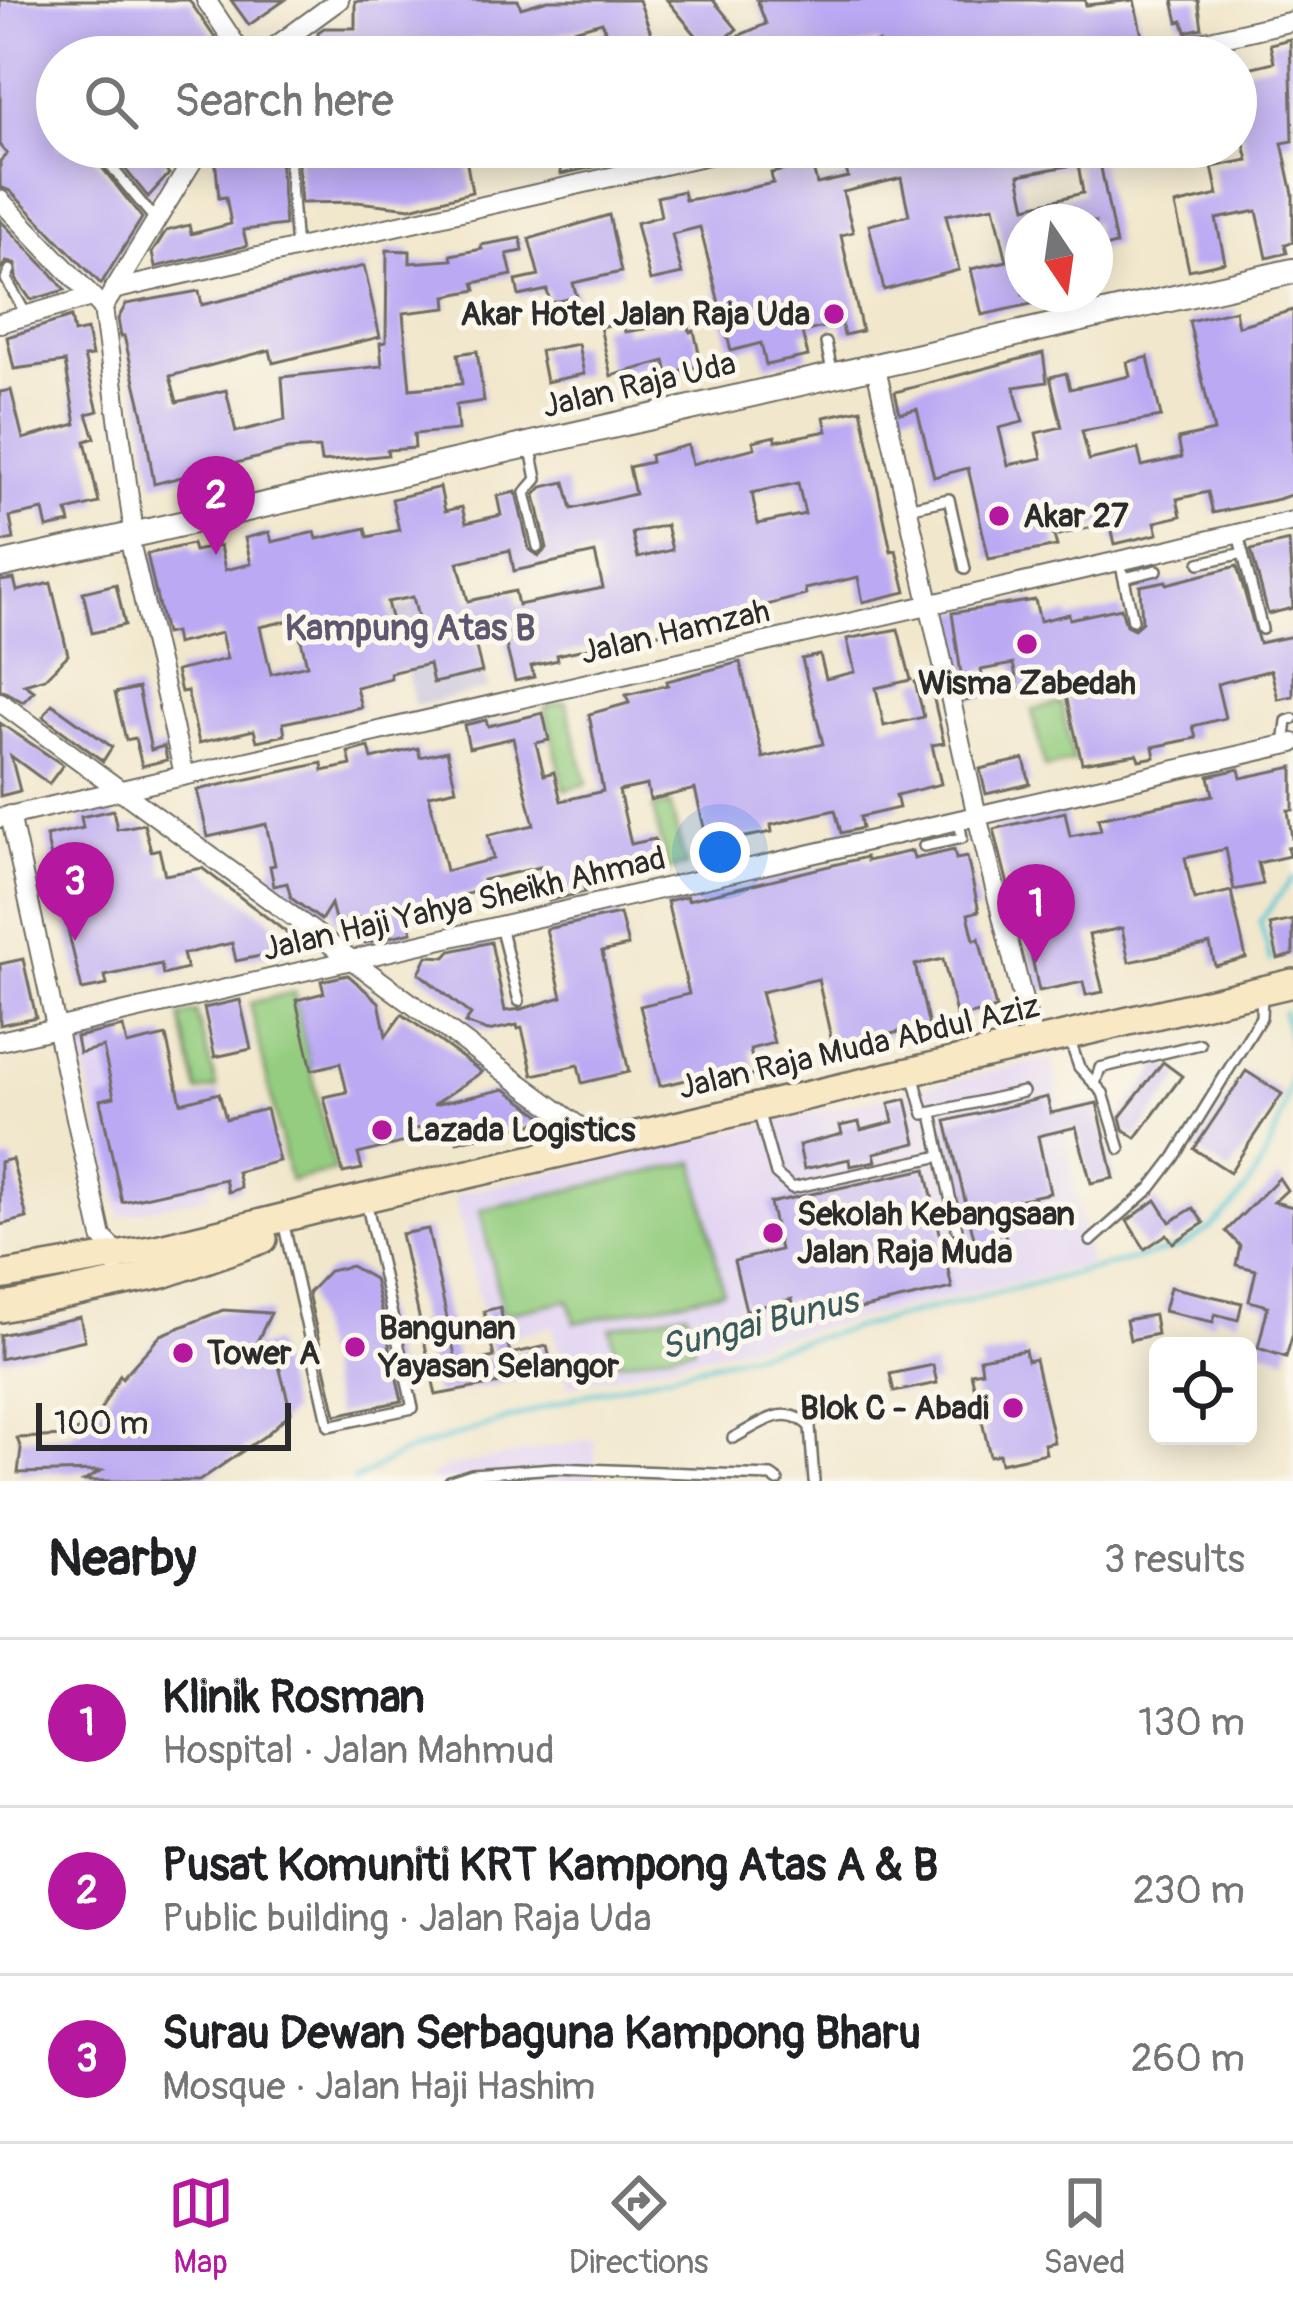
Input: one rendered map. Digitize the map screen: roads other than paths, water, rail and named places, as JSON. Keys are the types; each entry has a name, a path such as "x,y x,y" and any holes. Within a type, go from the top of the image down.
{"main road":[{"name":"Jalan Raja Muda Abdul Aziz","path":"0,1309 107,1265 215,1236 1274,988"},
{"name":"Jalan Raja Muda Abdul Aziz","path":"0,1276 107,1265"}],"street":[{"path":"206,0 230,36"},
{"path":"290,36 339,0"},
{"path":"1228,36 1293,21"},
{"path":"102,299 189,168"},
{"path":"0,323 650,168"},
{"path":"0,200 102,299 133,532 131,546 184,774"},
{"name":"Jalan Raja Uda","path":"0,565 1293,271"},
{"path":"875,368 929,604 968,818 1034,1044"},
{"name":"Jalan Hamzah","path":"5,817 929,604 1241,543 1293,521"},
{"path":"0,702 603,1144"},
{"name":"Jalan Haji Yahya Sheikh Ahmad","path":"0,1041 500,926 924,844 968,818 1289,744"},
{"path":"5,817 57,1028 107,1265"}],"lane":[{"path":"112,168 157,222"},
{"path":"290,168 296,249"},
{"path":"10,270 6,279 27,316"},
{"path":"826,343 833,376"},
{"path":"529,444 537,479 525,494 538,548"},
{"path":"907,508 950,499 965,569"},
{"path":"1201,563 1241,543 1262,629"},
{"path":"1133,620 1122,569 1157,570"},
{"path":"1289,744 1287,722 1293,719"},
{"path":"500,926 519,1001"},
{"path":"1091,1240 1151,1188 1174,1158 1274,988"},
{"path":"1069,1036 1073,1058 1096,1081 1120,1149"},
{"path":"1096,1081 1100,1068 1200,1044"},
{"path":"912,1073 922,1112 932,1114 1023,1092"},
{"path":"758,1108 776,1174 792,1188 940,1156"},
{"path":"932,1114 957,1229"},
{"path":"293,1221 329,1426 413,1408 366,1198"},
{"path":"733,1438 785,1413 798,1414 810,1427 814,1481"},
{"path":"450,1481 472,1474 555,1468 717,1472 771,1476 778,1481"}],"waterway":[{"name":"Sungai Bunus","path":"1271,960 1260,921 1293,878"},
{"name":"Sungai Bunus","path":"1283,1012 1293,1052"},
{"name":"Sungai Bunus","path":"354,1481 400,1454 580,1396 1178,1248 1224,1216 1257,1172 1280,1120 1293,1065"}],"place":[{"name":"Akar Hotel Jalan Raja Uda","path":"834,314"},
{"name":"Akar 27","path":"999,516"},
{"name":"Pusat Komuniti KRT Kampong Atas A & B","path":"216,555"},
{"name":"Wisma Zabedah","path":"1027,644"},
{"name":"Surau Dewan Serbaguna Kampong Bharu","path":"75,941"},
{"name":"Klinik Rosman","path":"1036,963"},
{"name":"Lazada Logistics","path":"382,1130"},
{"name":"Sekolah Kebangsaan Jalan Raja Muda","path":"773,1233"},
{"name":"Bangunan Yayasan Selangor","path":"355,1347"},
{"name":"Tower A","path":"183,1353"},
{"name":"Blok C - Abadi","path":"1013,1408"}],"district":[{"name":"Kampung Atas B","path":"410,628"}]}
